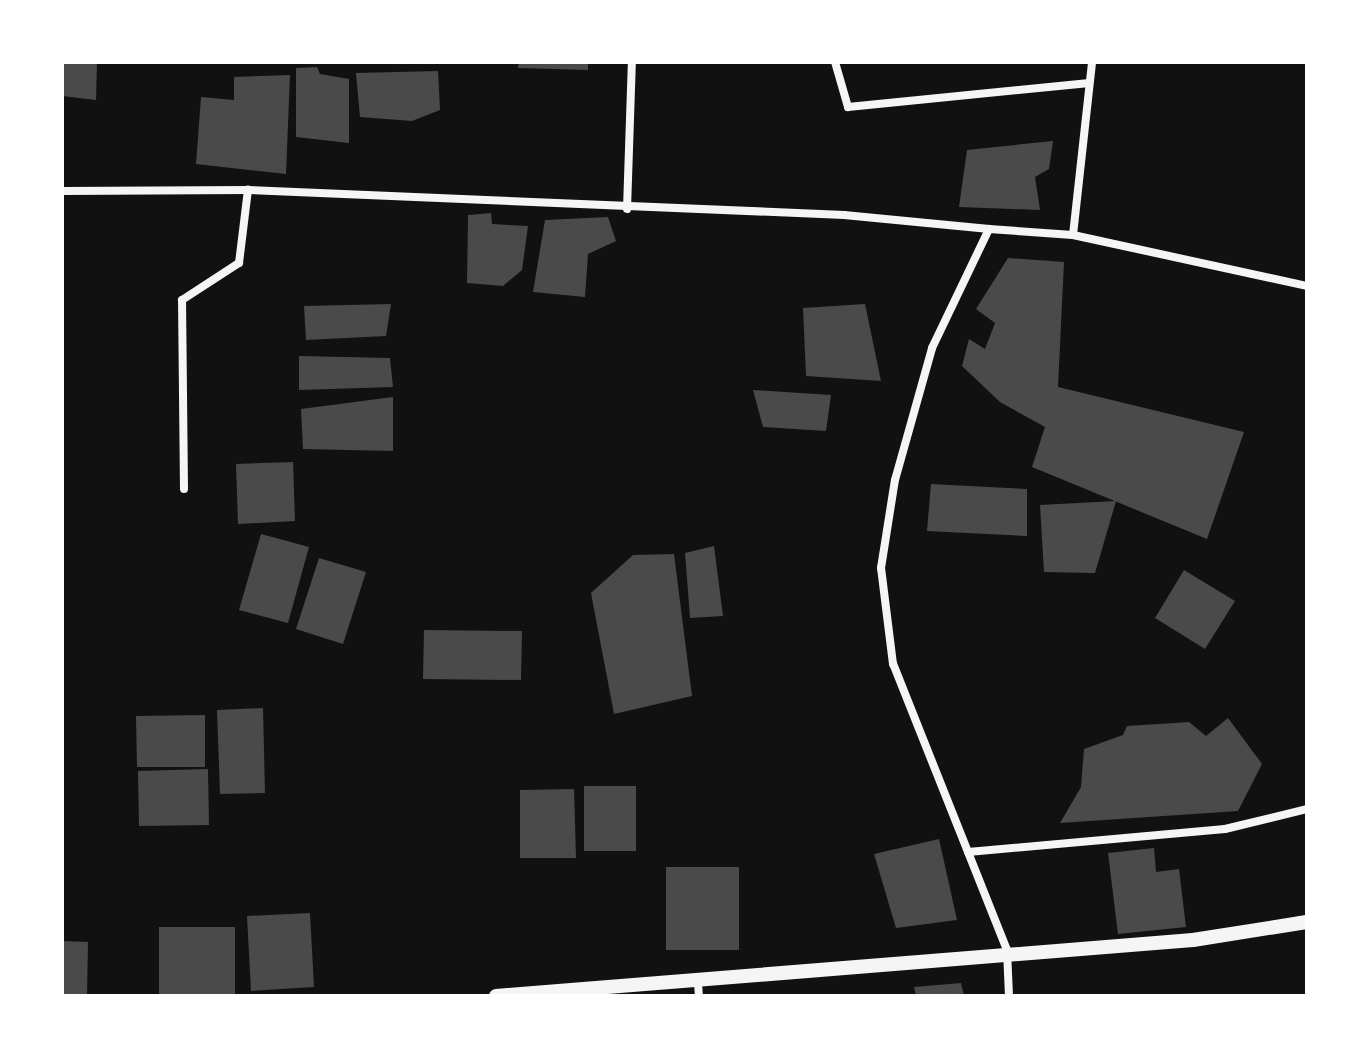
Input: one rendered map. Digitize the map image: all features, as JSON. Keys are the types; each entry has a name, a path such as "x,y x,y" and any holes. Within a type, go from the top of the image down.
{"street":[{"path":"627,209 632,62"},
{"path":"835,62 848,107 1087,83"},
{"path":"1073,235 1087,83 1092,62"},
{"path":"184,489 182,300 239,263 248,190"},
{"path":"62,191 248,190 627,209 844,215 1073,235 1307,286"},
{"path":"989,229 932,348 895,480 881,568 893,664 1007,950 1009,996"},
{"path":"968,852 1225,829 1307,809"},
{"path":"496,996 698,990 1007,950 1193,940 1307,922"}],"building":[{"path":"62,62 97,62 96,100 62,96"},
{"path":"519,62 588,62 588,70 518,68"},
{"path":"317,67 320,74 349,79 349,143 296,137 296,68"},
{"path":"438,71 440,110 412,121 360,117 356,73"},
{"path":"290,75 286,174 196,164 201,97 234,100 234,77"},
{"path":"1053,141 1049,169 1035,177 1040,210 959,207 967,150"},
{"path":"491,213 492,224 528,226 522,270 503,286 467,283 468,215"},
{"path":"608,217 616,241 588,254 585,297 533,292 545,220"},
{"path":"1008,258 1064,262 1058,387 1244,432 1207,539 1032,467 1045,427 1000,402 962,366 969,339 985,349 995,323 976,309"},
{"path":"391,304 386,336 306,340 304,306"},
{"path":"865,304 881,381 806,376 803,308"},
{"path":"299,356 390,358 393,387 299,390"},
{"path":"753,390 831,395 826,431 763,427"},
{"path":"393,397 393,451 303,449 301,409"},
{"path":"293,462 295,521 238,524 236,464"},
{"path":"931,484 1027,489 1027,536 927,531"},
{"path":"1116,501 1095,573 1044,572 1040,505"},
{"path":"261,534 309,547 288,623 239,610"},
{"path":"714,546 723,616 690,618 685,553"},
{"path":"674,554 692,696 614,714 591,593 633,555"},
{"path":"319,558 366,572 343,644 296,629"},
{"path":"1184,570 1235,601 1205,649 1155,618"},
{"path":"424,630 522,631 521,680 423,679"},
{"path":"263,708 265,793 220,794 217,710"},
{"path":"205,715 205,767 137,767 136,716"},
{"path":"1228,718 1262,764 1238,811 1060,823 1081,787 1084,749 1123,735 1127,726 1189,722 1206,736"},
{"path":"208,769 209,825 139,826 138,771"},
{"path":"584,786 636,786 636,851 584,851"},
{"path":"574,789 576,858 520,858 520,790"},
{"path":"939,839 957,920 896,928 874,854"},
{"path":"1154,848 1156,872 1179,869 1186,927 1118,934 1108,853"},
{"path":"666,867 739,867 739,950 666,950"},
{"path":"310,913 314,987 251,991 247,916"},
{"path":"159,927 235,927 235,996 159,996"},
{"path":"62,941 88,942 87,996 62,996"},
{"path":"961,983 964,996 916,996 914,987"}]}
